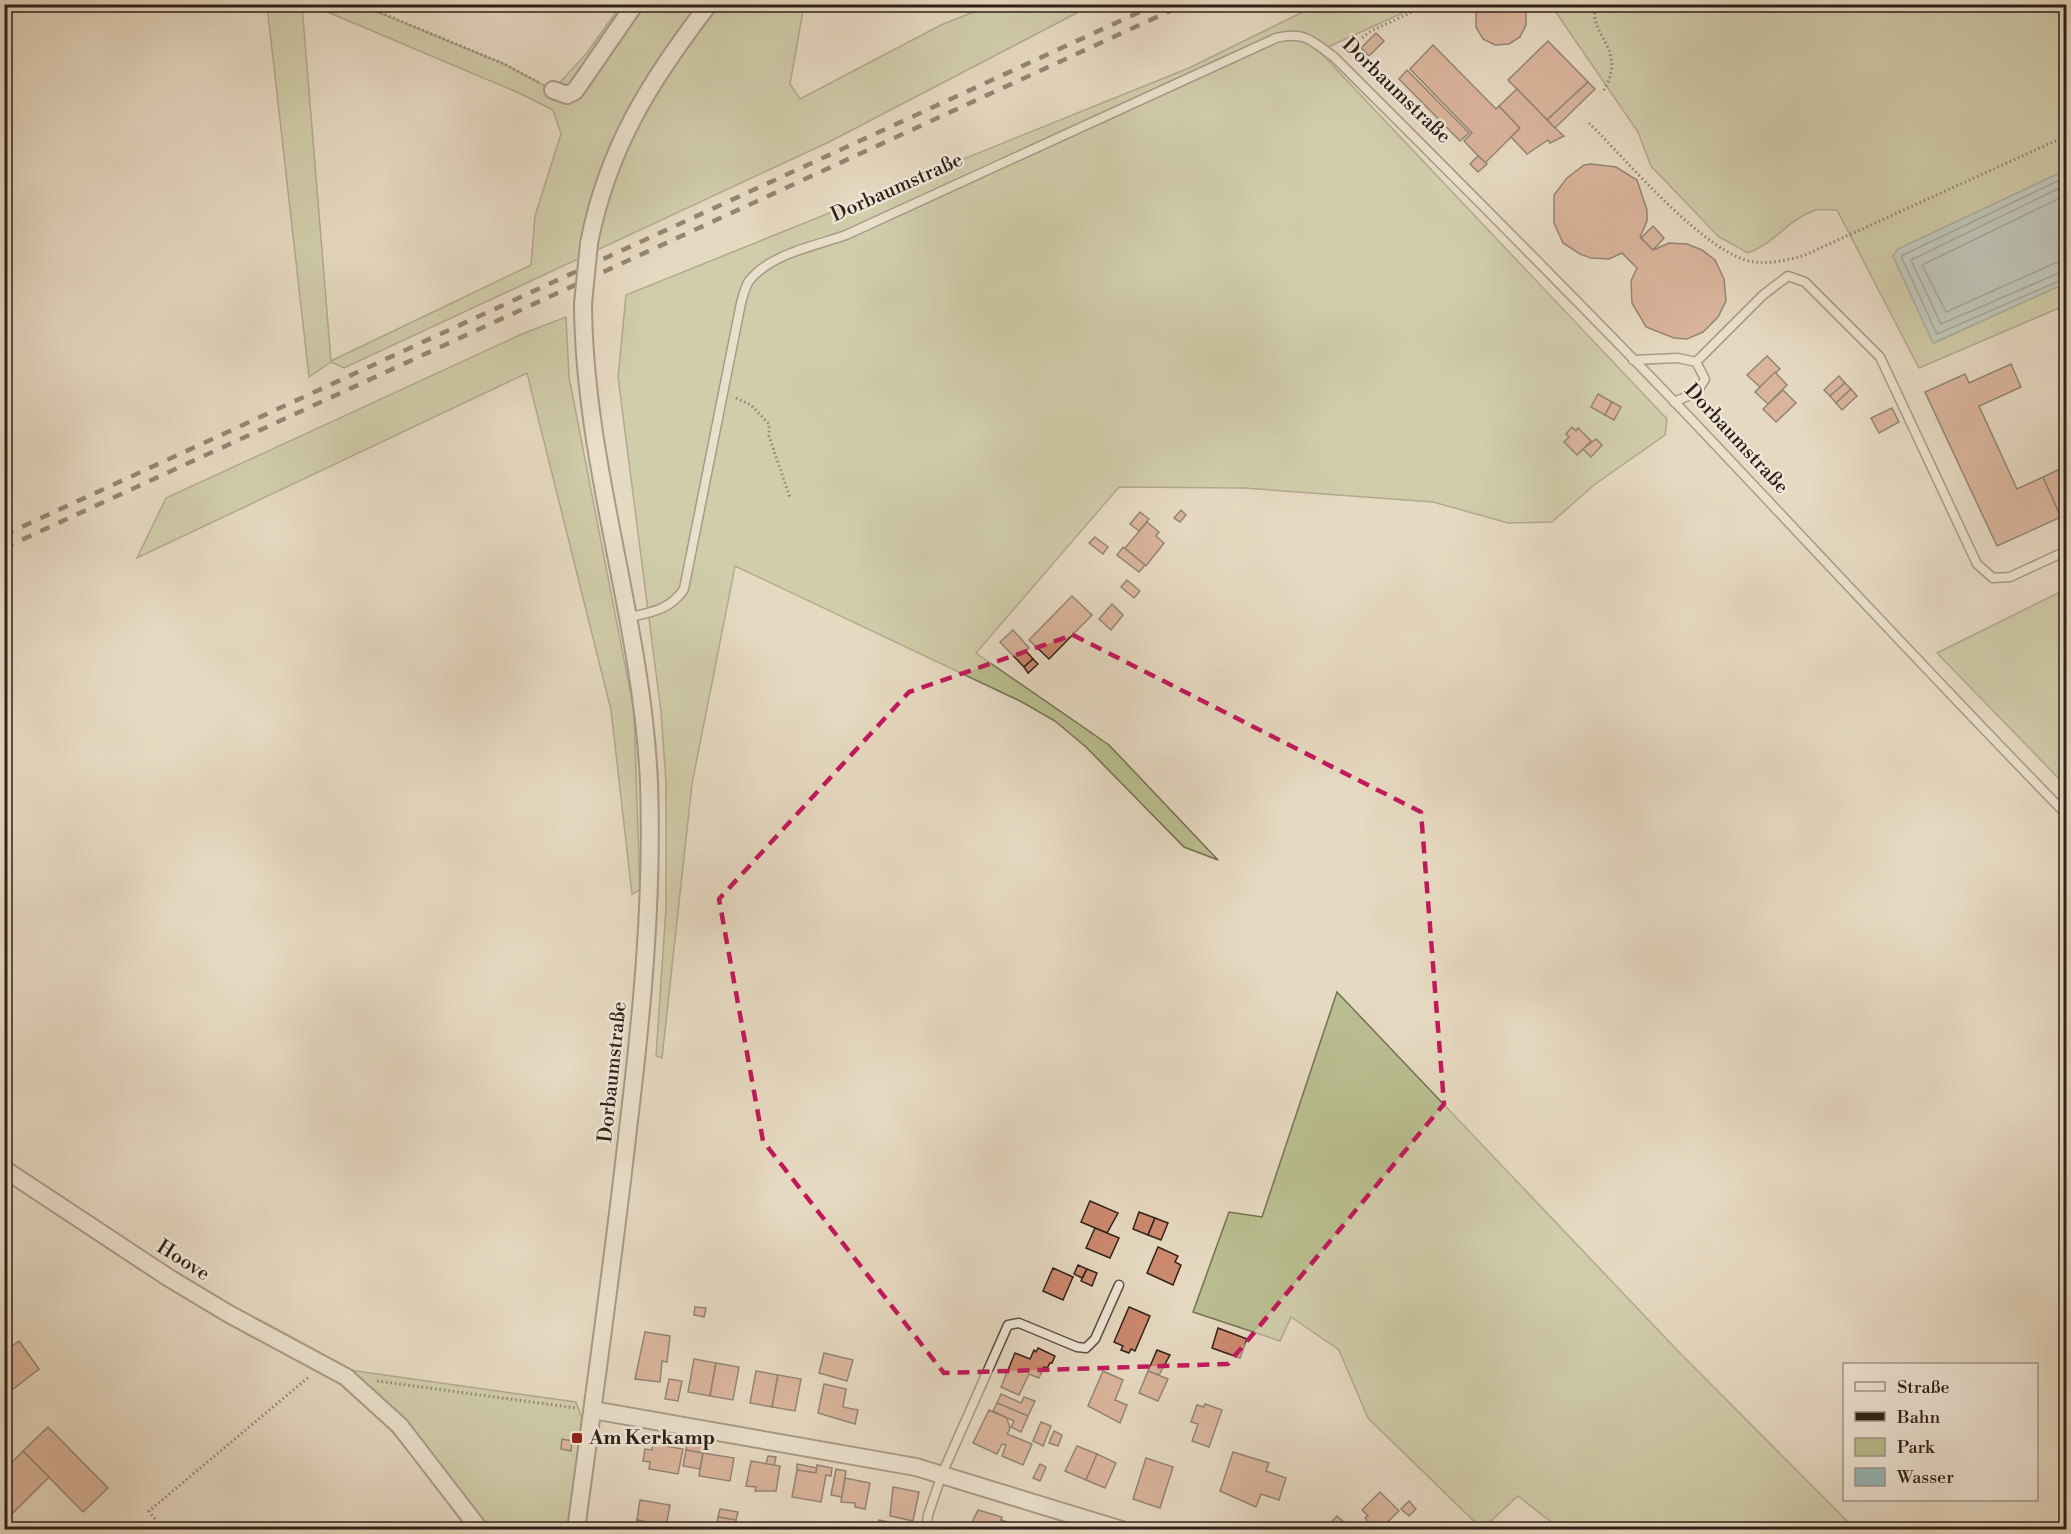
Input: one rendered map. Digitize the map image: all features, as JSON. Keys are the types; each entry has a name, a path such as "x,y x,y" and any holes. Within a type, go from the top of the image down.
{"street":[{"path":"553,90 567,95 574,91 635,4"},
{"name":"Dorbaumstraße","path":"576,1530 632,1097 648,903 649,783 645,723 630,617 588,394 583,304 589,243 604,180 629,121 672,54 709,4"},
{"name":"Hoove","path":"4,1169 229,1314 346,1377 400,1426 480,1530"},
{"path":"592,1410 916,1467 1122,1530"}],"lane":[{"name":"Dorbaumstraße","path":"630,617 666,608 677,600 684,589 744,292 748,282 770,264 846,235 1276,38 1295,33 1334,57 1674,402 1926,670 2067,814"},
{"path":"1696,362 1763,295 1788,276 1805,282 1880,357 1977,564 1993,578 2010,577 2067,551"},
{"path":"1633,360 1678,358 1696,362 1705,379 1697,392 1674,402"},
{"path":"926,1530 928,1515 942,1474 1008,1325 1019,1323 1077,1347 1086,1348 1095,1339 1119,1285"}],"path":[{"path":"360,4 504,64 553,90"},
{"path":"1334,57 1371,31 1429,4"},
{"path":"1597,4 1593,13 1596,26 1610,48 1611,63 1608,83 1602,93"},
{"path":"1589,123 1697,231 1726,251 1755,262 1780,262 1805,255 2067,135"},
{"path":"723,393 751,405 769,424 769,435 790,498"},
{"path":"163,1530 149,1511 310,1376 320,1362"},
{"path":"346,1377 592,1410"}],"highlighted area":[{"path":"1073,635 1421,812 1444,1104 1228,1364 944,1373 763,1141 719,899 909,692"}],"green space":[{"path":"267,5 302,5 331,361 531,265 535,216 561,134 553,110 519,93 311,5 360,5 504,64 553,90 586,54 621,5 804,5 790,84 800,99 941,25 991,5 1092,5 831,141 344,368 331,362 309,377"},
{"path":"1317,5 1420,5 1319,51 1667,419 1665,435 1594,485 1552,522 1508,523 1433,502 1244,488 1119,487 976,653 1109,745 1218,860 1184,847 1086,747 1055,721 1022,702 735,566 692,784 662,1058 656,1056 666,908 666,782 661,712 618,377 626,295 1189,68"},
{"path":"1551,5 2066,5 2066,170 1898,249 1893,256 1934,343 2066,283 2066,305 1919,368 1837,210 1819,210 1804,215 1766,244 1748,253 1719,237 1651,166 1638,132"},
{"path":"566,317 569,377 634,711 640,890 632,894 611,710 527,373 137,558 166,498 522,334"},
{"path":"2066,589 2066,786 1937,653"},
{"path":"1337,992 1677,1350 1855,1529 1560,1529 1518,1496 1482,1529 1368,1418 1339,1350 1291,1317 1280,1341 1193,1312 1229,1212 1262,1217"},
{"path":"349,1370 576,1402 582,1418 568,1529 472,1529 367,1401"}],"water":[{"path":"2066,170 2066,283 1933,343 1893,256 1898,249"}],"building":[{"path":"1480,4 1521,4 1526,11 1526,25 1520,37 1509,44 1495,45 1483,39 1476,27 1476,14"},
{"path":"1376,33 1384,41 1369,56 1361,48"},
{"path":"1548,41 1588,82 1547,120 1508,80"},
{"path":"1433,45 1496,109 1499,106 1520,128 1485,163 1464,141 1472,133 1410,69"},
{"path":"1407,70 1469,133 1460,141 1399,79"},
{"path":"1588,82 1595,89 1555,128 1547,120"},
{"path":"1517,89 1564,136 1550,143 1548,140 1527,154 1511,137 1520,128 1499,106"},
{"path":"1478,156 1487,164 1478,172 1470,164"},
{"path":"1584,165 1616,167 1637,180 1647,210 1647,221 1640,237 1653,250 1669,243 1687,244 1702,250 1715,260 1724,279 1726,301 1718,317 1703,332 1687,339 1674,338 1646,327 1632,303 1631,281 1637,268 1622,253 1609,259 1591,258 1563,243 1554,223 1554,195 1567,178"},
{"path":"1653,226 1664,238 1653,250 1641,238"},
{"path":"1767,356 1780,369 1760,387 1747,375"},
{"path":"2011,364 2021,387 1979,406 2017,489 2043,477 2061,517 1997,546 1925,392 1965,374 1969,383"},
{"path":"1775,372 1787,385 1768,404 1755,392"},
{"path":"1839,376 1845,383 1830,396 1824,390"},
{"path":"1845,383 1851,389 1836,403 1830,396"},
{"path":"1851,389 1857,396 1842,410 1836,403"},
{"path":"1783,390 1796,403 1776,422 1763,409"},
{"path":"1598,394 1612,402 1605,415 1591,407"},
{"path":"1612,402 1621,407 1614,420 1605,415"},
{"path":"1892,408 1899,422 1879,433 1871,418"},
{"path":"1572,427 1576,431 1578,428 1591,441 1577,455 1564,442 1569,437 1566,434"},
{"path":"1596,439 1602,445 1591,457 1583,449"},
{"path":"2066,466 2066,514 2061,517 2043,477"},
{"path":"1181,510 1186,515 1180,522 1174,518"},
{"path":"1140,512 1149,519 1139,531 1130,524"},
{"path":"1147,522 1159,532 1156,536 1164,543 1146,566 1125,548"},
{"path":"1095,537 1108,547 1103,554 1089,543"},
{"path":"1123,547 1145,565 1139,572 1117,555"},
{"path":"1127,580 1140,591 1134,598 1121,587"},
{"path":"1072,596 1092,615 1049,659 1029,640"},
{"path":"1112,604 1123,615 1111,630 1099,619"},
{"path":"1013,630 1029,648 1026,651 1033,659 1024,667 1000,642"},
{"path":"1033,659 1038,664 1028,673 1024,667"},
{"path":"1090,1201 1118,1213 1107,1233 1081,1222"},
{"path":"1139,1212 1155,1218 1148,1235 1133,1229"},
{"path":"1155,1218 1168,1223 1161,1240 1148,1235"},
{"path":"1095,1228 1119,1238 1110,1258 1086,1248"},
{"path":"1158,1247 1178,1256 1175,1262 1181,1265 1173,1285 1147,1273"},
{"path":"1078,1265 1087,1269 1082,1278 1074,1274"},
{"path":"1053,1268 1073,1277 1063,1300 1043,1291"},
{"path":"1087,1269 1097,1273 1092,1286 1081,1281"},
{"path":"695,1307 706,1308 704,1317 694,1315"},
{"path":"1129,1307 1150,1316 1135,1351 1131,1349 1129,1353 1121,1350 1123,1346 1114,1342"},
{"path":"1218,1328 1247,1339 1240,1358 1212,1348"},
{"path":"645,1332 670,1336 667,1362 662,1361 660,1382 635,1379"},
{"path":"19,1341 39,1369 4,1396 4,1352"},
{"path":"1038,1348 1055,1356 1047,1368 1044,1367 1039,1378 1029,1374 1019,1395 1001,1387 1015,1353 1030,1359 1034,1350 1036,1352"},
{"path":"1157,1350 1170,1355 1159,1375 1148,1371"},
{"path":"824,1353 853,1360 847,1381 819,1373"},
{"path":"694,1359 716,1363 710,1396 688,1392"},
{"path":"716,1363 739,1367 733,1400 710,1396"},
{"path":"756,1371 778,1375 772,1407 750,1403"},
{"path":"1103,1371 1123,1380 1115,1400 1127,1405 1120,1423 1088,1406"},
{"path":"1148,1371 1168,1379 1158,1401 1139,1393"},
{"path":"778,1375 801,1379 795,1411 772,1407"},
{"path":"669,1379 682,1381 678,1401 665,1399"},
{"path":"824,1384 846,1389 843,1407 858,1410 855,1424 818,1413"},
{"path":"1001,1394 1021,1403 1024,1397 1035,1401 1028,1416 997,1403"},
{"path":"997,1403 1028,1416 1021,1432 1011,1427 1014,1421 993,1411"},
{"path":"1205,1404 1222,1410 1209,1447 1192,1441 1198,1424 1191,1422 1197,1405 1204,1407"},
{"path":"989,1410 1007,1418 1010,1429 1007,1434 1032,1444 1023,1465 1002,1456 1006,1445 1002,1444 997,1454 973,1443"},
{"path":"1041,1422 1051,1426 1043,1446 1033,1441"},
{"path":"48,1427 108,1488 83,1512 23,1451"},
{"path":"1054,1431 1062,1435 1058,1446 1049,1443"},
{"path":"562,1439 572,1441 571,1451 561,1449"},
{"path":"687,1441 704,1444 703,1453 686,1450"},
{"path":"653,1444 683,1449 678,1474 649,1469 650,1462 643,1461 645,1449 652,1450"},
{"path":"1077,1446 1097,1454 1086,1480 1065,1471"},
{"path":"686,1450 703,1453 700,1469 683,1466"},
{"path":"23,1451 49,1477 11,1515 4,1508 4,1470"},
{"path":"1233,1452 1269,1463 1266,1471 1286,1478 1279,1500 1261,1494 1256,1507 1220,1491"},
{"path":"703,1453 734,1458 730,1481 699,1476"},
{"path":"1097,1454 1116,1463 1105,1488 1086,1480"},
{"path":"768,1456 776,1457 774,1466 766,1464"},
{"path":"1146,1458 1173,1467 1160,1508 1133,1499"},
{"path":"751,1461 780,1466 776,1491 755,1491 756,1487 746,1486"},
{"path":"797,1464 817,1468 816,1473 797,1470"},
{"path":"1040,1464 1046,1467 1040,1481 1033,1478"},
{"path":"817,1465 832,1468 831,1476 826,1475 821,1502 792,1497 797,1470 816,1473"},
{"path":"836,1469 846,1471 842,1497 831,1495"},
{"path":"845,1478 870,1483 865,1509 855,1507 855,1503 841,1502"},
{"path":"893,1487 919,1492 913,1521 890,1516"},
{"path":"1380,1492 1399,1511 1380,1529 1375,1523 1372,1526 1365,1518 1368,1516 1362,1510"},
{"path":"640,1500 670,1505 666,1526 637,1520"},
{"path":"1409,1501 1416,1509 1409,1516 1401,1509"},
{"path":"720,1509 738,1512 736,1520 718,1517"},
{"path":"978,1510 1002,1517 998,1530 969,1528"},
{"path":"1337,1516 1352,1530 1324,1530"},
{"path":"718,1517 736,1520 735,1530 716,1528"},
{"path":"637,1520 666,1526 666,1529 635,1530"},
{"path":"879,1520 903,1525 902,1530 877,1530"},
{"path":"1001,1520 1017,1525 1015,1530 998,1530"}],"railway":[{"path":"4,535 1157,4"},
{"path":"4,548 1185,4"}],"place":[{"name":"Am Kerkamp","path":"577,1438"}]}
